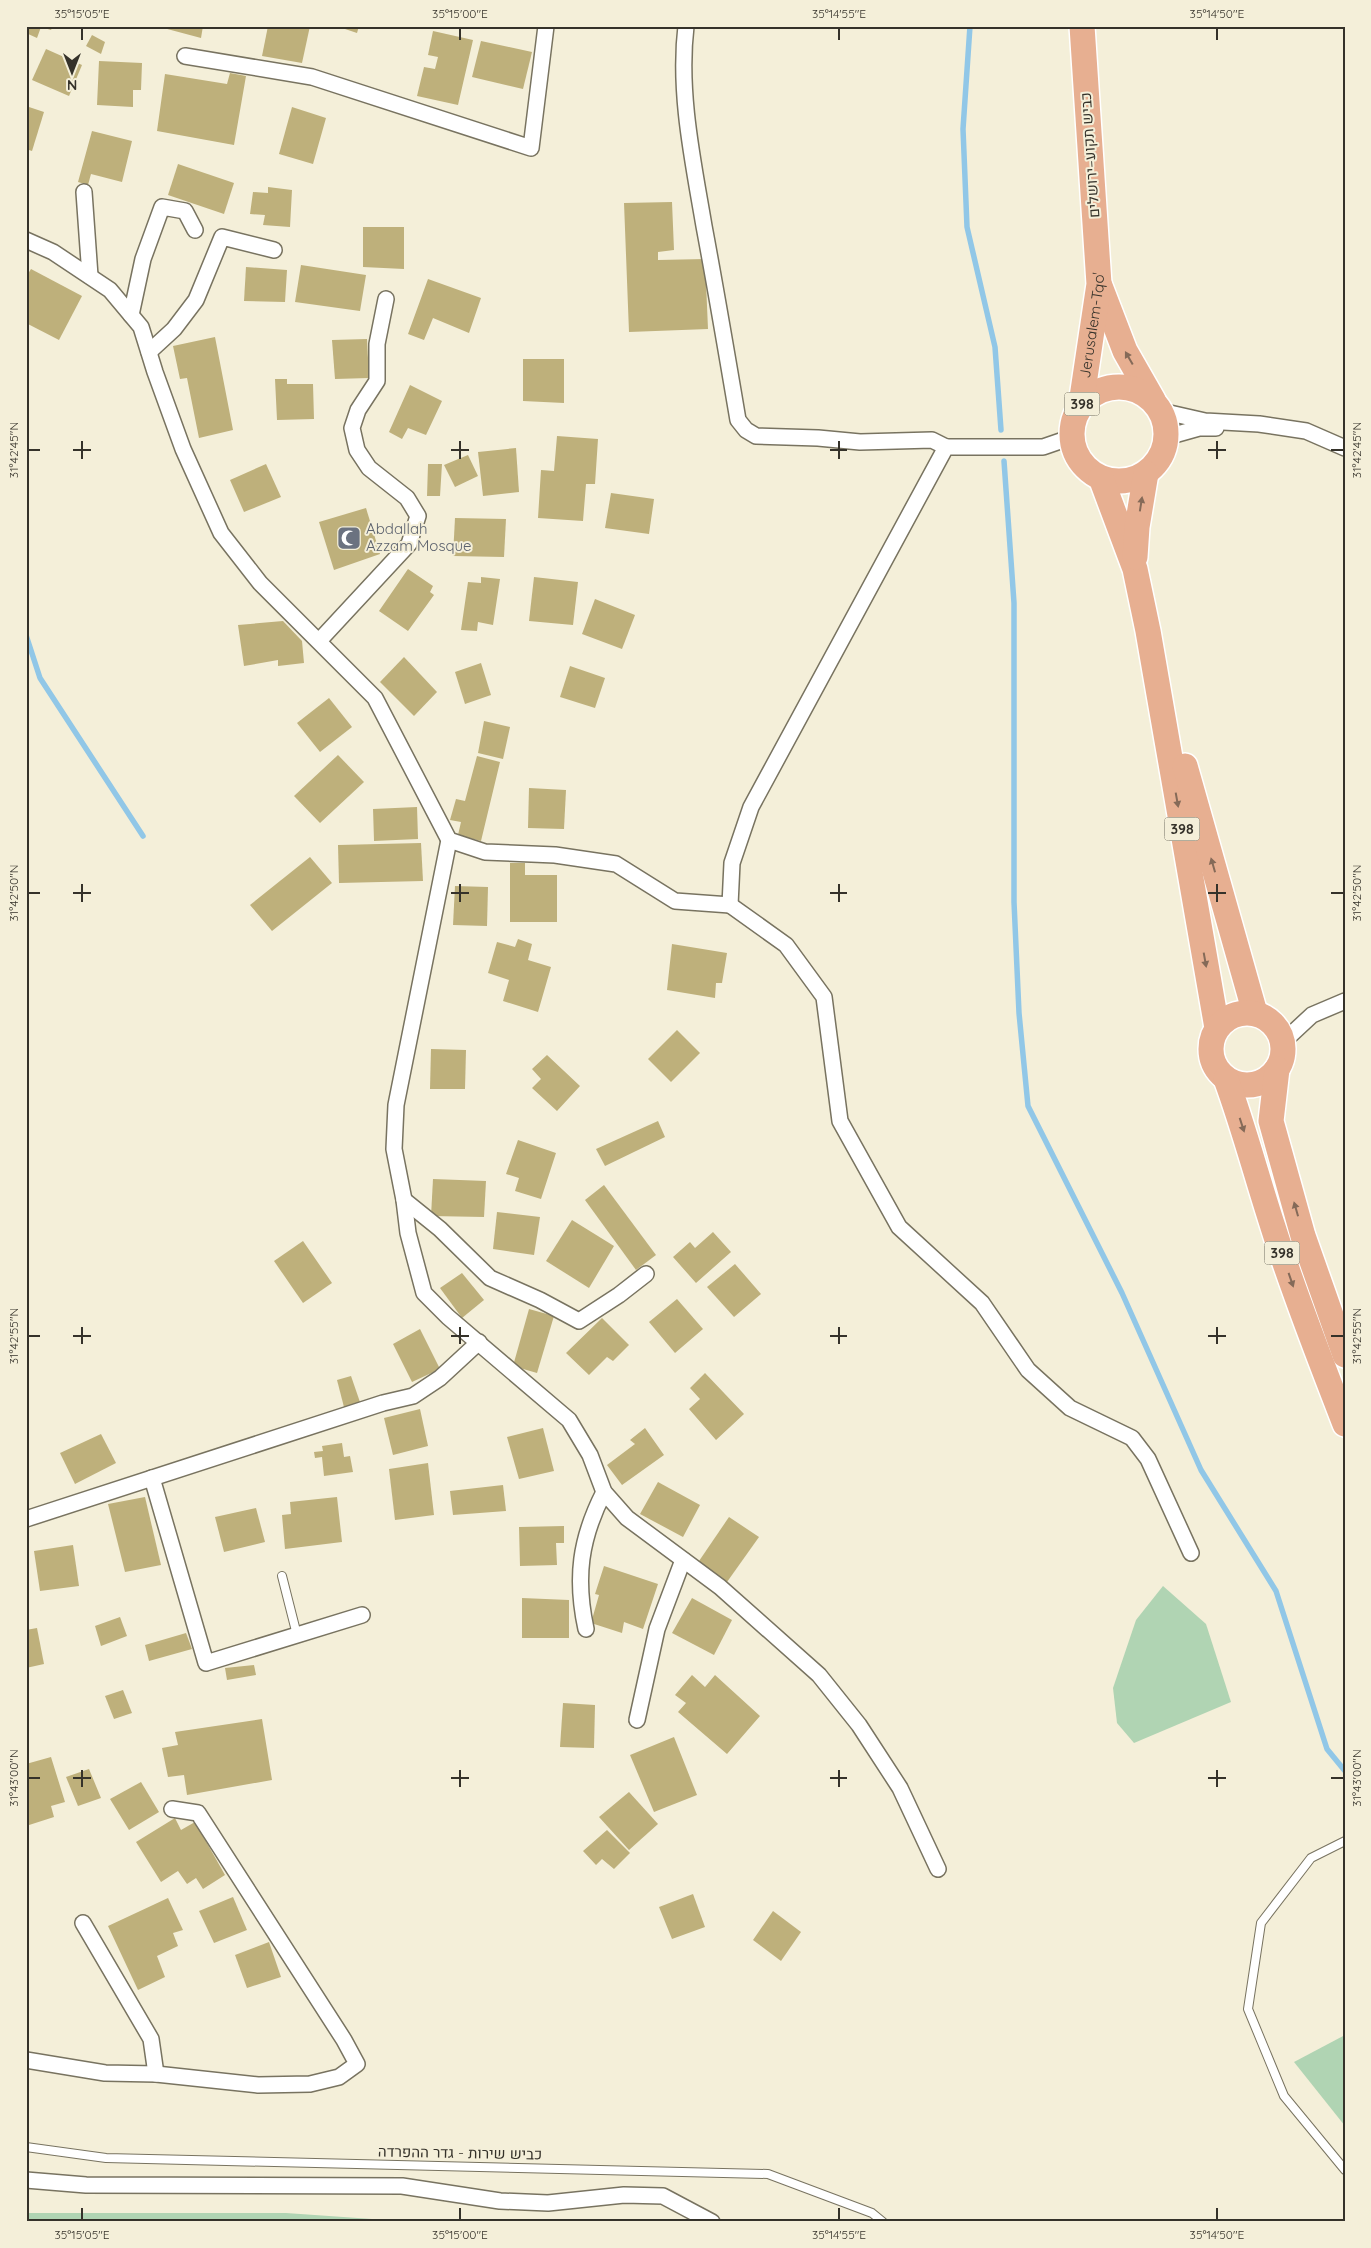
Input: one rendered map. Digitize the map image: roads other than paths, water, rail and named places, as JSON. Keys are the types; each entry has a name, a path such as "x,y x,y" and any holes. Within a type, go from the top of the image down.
{"main road":[{"name":"כביש תקוע–ירושלים","path":"1082,26 1099,284"},
{"name":"Jerusalem-Tqo'","path":"1081,404 1099,284"},
{"name":"Jerusalem-Tqo'","path":"1099,284 1124,351 1157,406"},
{"name":"398","path":"1135,569 1137,527 1146,473 1156,464 1163,451 1166,424 1157,406 1140,391 1124,386 1108,387 1093,393 1081,404 1075,415 1071,430 1072,445 1078,459 1088,470 1101,478 1135,569 1148,631 1217,1028 1211,1041 1211,1055 1216,1068 1226,1079 1242,1122 1273,1228 1306,1324 1345,1424"},
{"path":"1101,478 1124,481 1132,480 1146,473"},
{"name":"398","path":"1148,631 1254,1013"},
{"path":"1217,1028 1227,1018 1234,1015 1254,1013 1268,1018 1278,1029 1283,1042"},
{"name":"398","path":"1283,1042 1283,1056 1277,1070 1271,1121 1303,1236 1345,1355"},
{"path":"1226,1079 1239,1084 1254,1085 1267,1079 1277,1070"},
{"path":"1306,1324 1316,1326 1325,1323 1330,1315"}],"street":[{"path":"185,56 312,76 531,148 546,26"},
{"path":"686,26 684,44 686,101 694,166 738,420 746,430 756,436 818,438 860,442 932,440 946,447 1043,447 1072,437"},
{"path":"84,192 90,276"},
{"path":"131,315 142,259 162,207 185,211 195,230"},
{"path":"149,352 174,329 196,300 222,237 274,250"},
{"path":"26,240 53,252 110,290 141,327 183,449 221,533 260,583 375,698 449,840 396,1105 394,1149 408,1233 424,1293 569,1420 590,1455 604,1492 627,1518 720,1587 819,1675 859,1725 900,1788 938,1869"},
{"path":"319,641 409,544 418,516 407,498 369,468 357,450 352,428 358,410 377,381 377,344 386,299"},
{"path":"1157,406 1205,421 1259,424 1306,431 1345,448 1291,434 1252,428 1200,428 1166,437"},
{"path":"730,905 732,863 751,808 946,447"},
{"path":"449,840 485,852 555,855 616,864 676,901 730,905 786,946 824,997 840,1121 899,1227 982,1303 1028,1370 1070,1408 1132,1438 1148,1459 1191,1553"},
{"path":"1283,1042 1312,1015 1345,1001"},
{"path":"404,1200 440,1229 490,1278 540,1300 579,1321 646,1274"},
{"path":"26,1519 383,1403 413,1396 440,1378 479,1342"},
{"path":"152,1478 206,1663 362,1615"},
{"path":"586,1629 581,1608 579,1571 592,1516 604,1492"},
{"path":"637,1720 657,1629 683,1560"},
{"path":"26,2060 105,2073 156,2074 258,2085 310,2084 339,2077 357,2064 344,2040 198,1813 172,1809"},
{"path":"83,1924 152,2039 156,2074"},
{"path":"26,2180 95,2185 402,2186 500,2201 548,2203 624,2195 663,2196 712,2222"}],"lane":[{"path":"282,1576 297,1635"},
{"path":"1345,1841 1311,1858 1261,1923 1248,2009 1284,2096 1345,2170"},
{"name":"כביש שירות - גדר ההפרדה","path":"26,2147 106,2158 768,2174 872,2213 883,2222"}],"waterway":[{"path":"970,26 963,129 967,227 995,347 1001,430"},
{"path":"1004,461 1014,603 1014,902 1019,1013 1028,1106 1122,1293 1201,1470 1276,1591 1327,1749 1345,1771"},
{"path":"26,635 40,678 143,836"}],"place":[{"name":"Abdallah Azzam Mosque","path":"349,538"}]}
